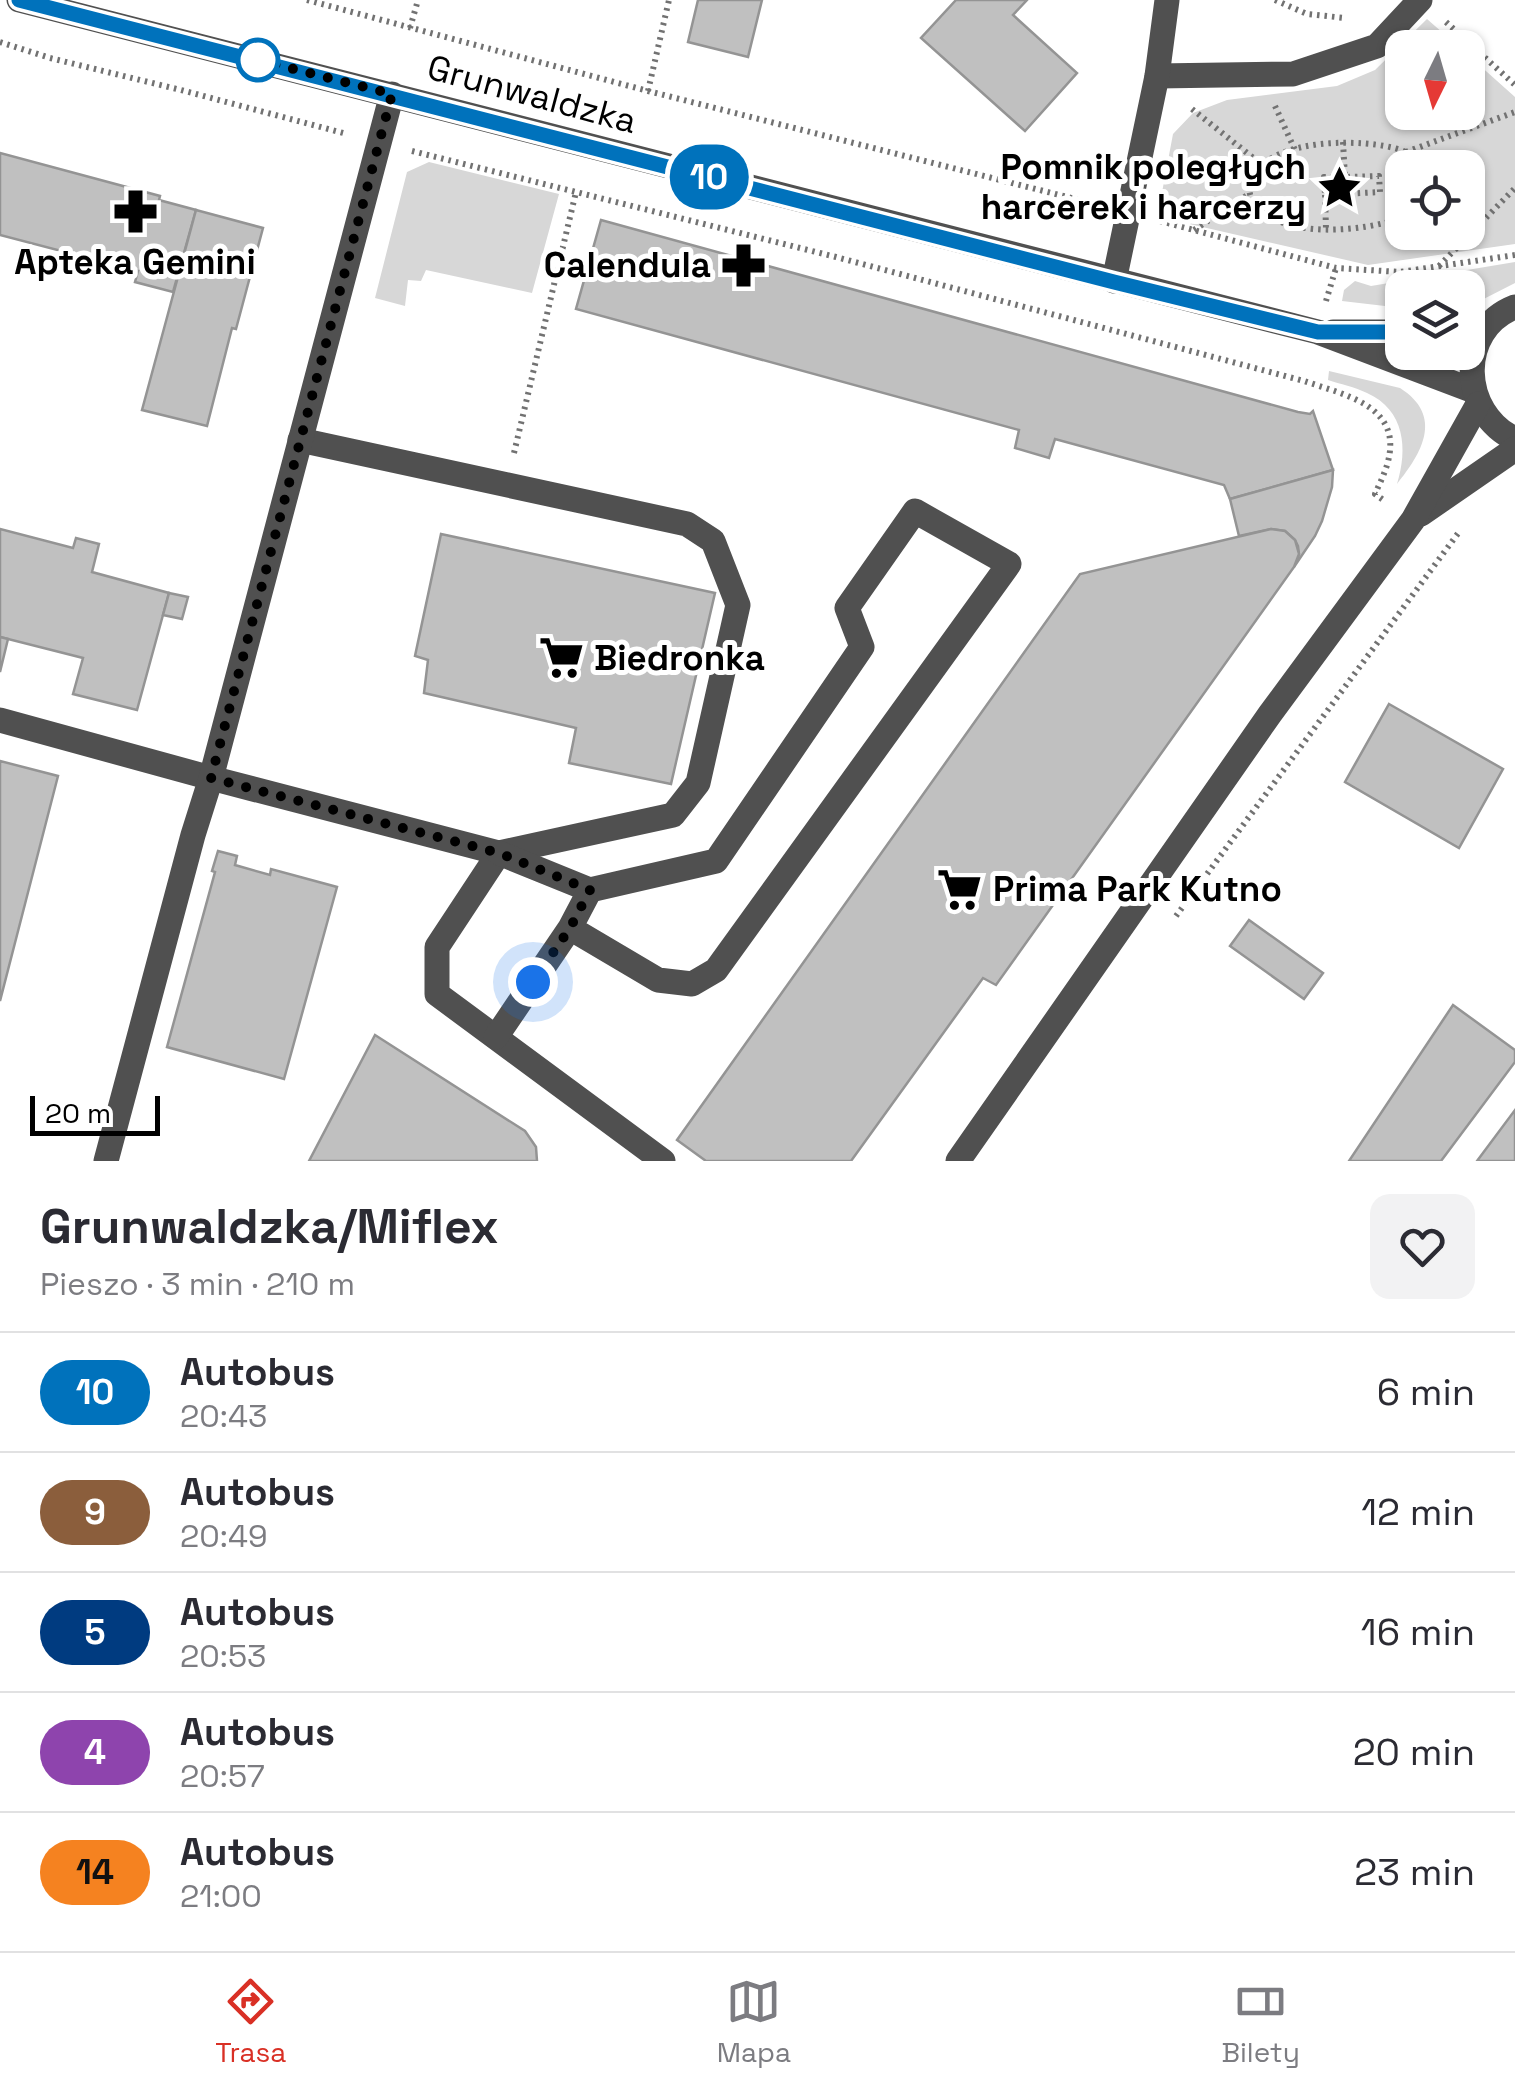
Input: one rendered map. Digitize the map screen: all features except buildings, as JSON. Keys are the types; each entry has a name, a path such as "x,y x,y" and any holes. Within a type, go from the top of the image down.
{"street":[{"name":"Grunwaldzka","path":"19,0 1318,332 1476,398"},
{"path":"1114,282 1154,88 1167,0"},
{"path":"1154,88 1293,74 1377,46 1430,8"},
{"path":"106,1161 392,94"},
{"path":"1485,325 1515,307"},
{"name":"Grunwaldzka","path":"1318,332 1385,332"},
{"path":"1472,370 1476,398 1490,422 1515,439"},
{"path":"958,1161 1270,714 1413,520 1476,398"},
{"path":"300,440 687,524 714,541 738,605 698,783 673,815 499,853 437,946 437,994 663,1161"},
{"path":"1413,520 1515,449"},
{"path":"0,720 499,853 590,890 716,861 862,646 847,608 915,510 1009,564 716,970 692,984 658,980 570,928"},
{"path":"496,1037 570,928 590,890"}],"path":[{"path":"307,0 1336,268 1400,272 1515,255"},
{"path":"410,28 418,0"},
{"path":"648,90 670,0"},
{"path":"1430,8 1515,85"},
{"path":"0,42 380,143 836,257 1352,396 1370,406 1383,422 1391,443 1388,463 1375,494"},
{"path":"1154,88 1189,107 1261,164"},
{"path":"1411,150 1515,112"},
{"path":"1343,142 1345,177"},
{"path":"1385,224 1296,227 1257,206 1249,194 1250,180 1261,164 1295,150 1343,142 1400,150"},
{"path":"1325,195 1380,192 1380,176 1324,177 1326,229"},
{"path":"1437,268 1515,188"},
{"path":"506,484 576,192"},
{"path":"1194,230 1249,194"},
{"path":"1170,924 1452,542"}],"shaded area":[{"path":"1427,19 1440,30 1416,30"},
{"path":"1385,60 1385,130 1485,130 1485,70 1515,97 1515,244 1485,248 1485,150 1385,150 1385,250 1473,250 1368,265 1172,220 1160,203 1173,134 1193,113 1227,100 1337,86 1375,70"},
{"path":"429,162 559,194 532,293 426,270 421,281 408,280 405,306 375,298 407,172"},
{"path":"1515,262 1515,283 1485,298 1485,270 1467,270"},
{"path":"1355,281 1371,286 1385,284 1385,306 1342,301 1344,290"},
{"path":"1329,371 1400,388 1422,410 1425,423 1421,447 1397,484 1402,444 1396,420 1380,400 1328,380"}],"bus line":[{"name":"10","path":"19,0 1318,332 1385,332"}],"place":[{"name":"Pomnik poległych harcerek i harcerzy","path":"1339,187"},
{"name":"Apteka Gemini","path":"135,212"},
{"name":"Calendula","path":"744,265"},
{"name":"Biedronka","path":"561,658"},
{"name":"Prima Park Kutno","path":"960,889"}],"route":[{"path":"258,60 392,94 211,778 499,853 590,890 570,928 533,982"}]}
